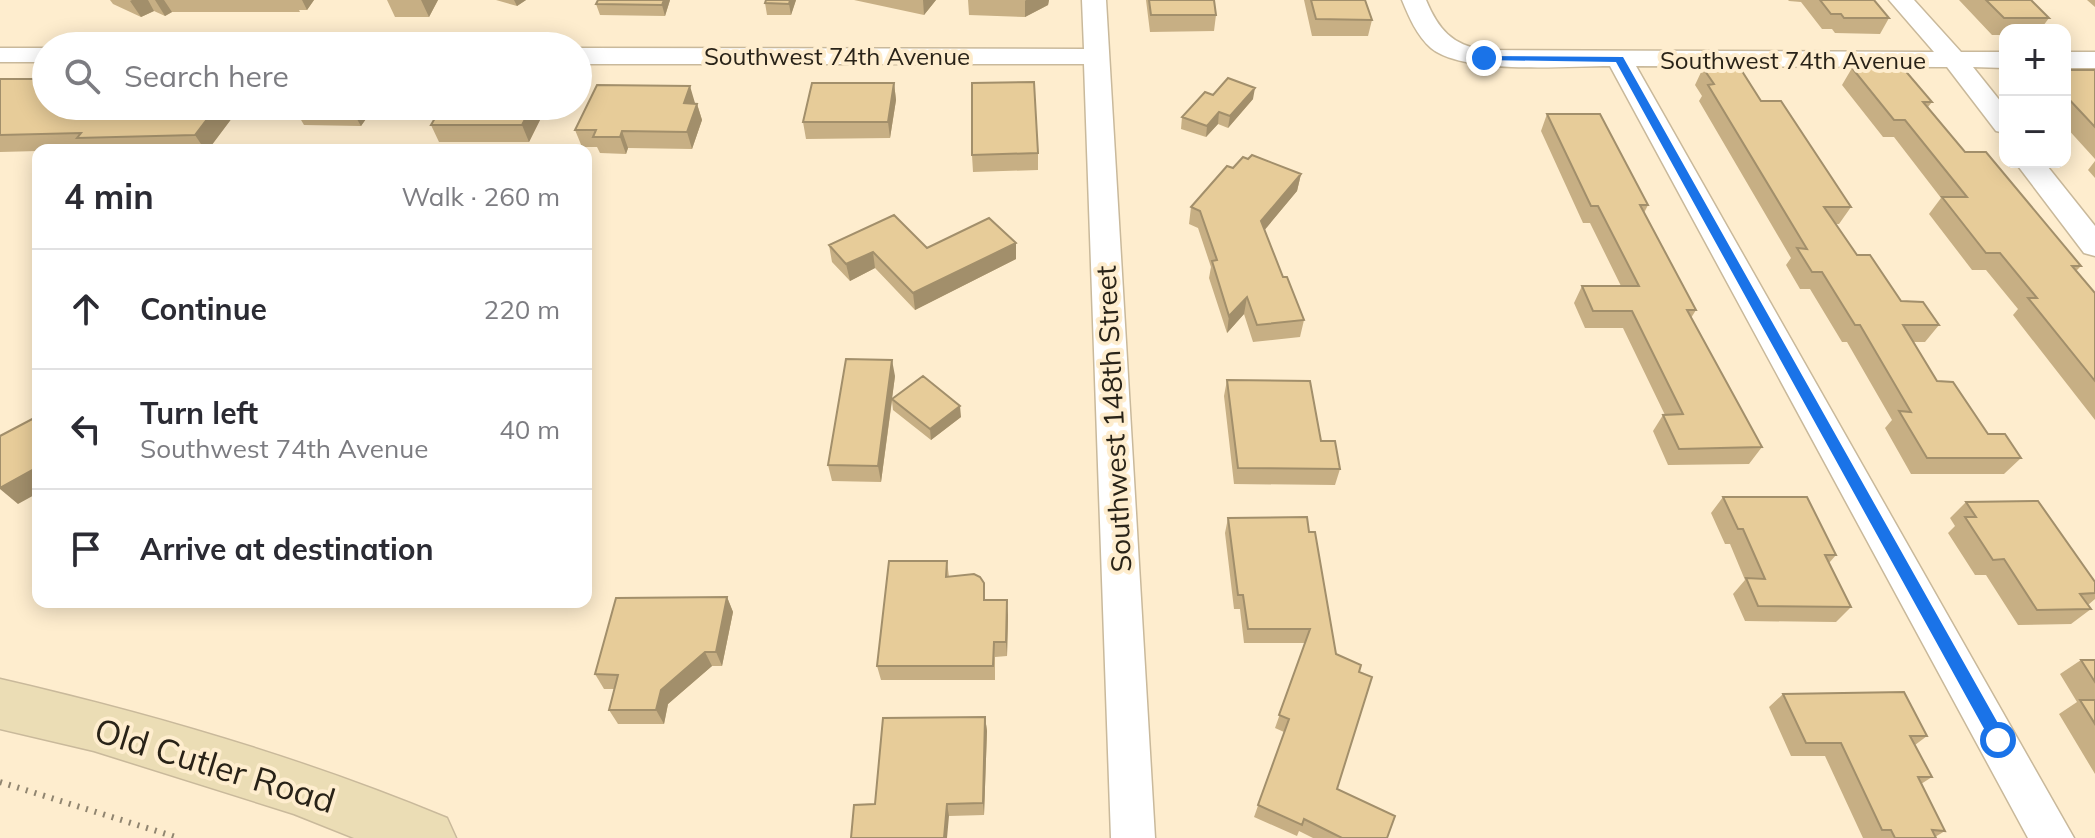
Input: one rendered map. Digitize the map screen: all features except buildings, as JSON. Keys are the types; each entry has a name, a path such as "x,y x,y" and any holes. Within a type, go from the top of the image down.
{"main road":[{"name":"Old Cutler Road","path":"0,704 94,726 255,775 427,838"}],"street":[{"name":"Southwest 148th Street","path":"1094,0 1133,838"},
{"name":"Southwest 74th Avenue","path":"1414,0 1427,31 1439,43 1460,53 1484,58 1999,60"},
{"path":"1901,0 1999,117"},
{"path":"0,55 32,55"},
{"name":"Southwest 74th Avenue","path":"592,56 1096,57"},
{"path":"1619,59 2052,838"},
{"path":"2071,60 2095,60"},
{"path":"2034,168 2095,246"}],"path":[{"path":"0,782 179,838"}],"route":[{"path":"1484,58 1619,59 1998,740"}]}
